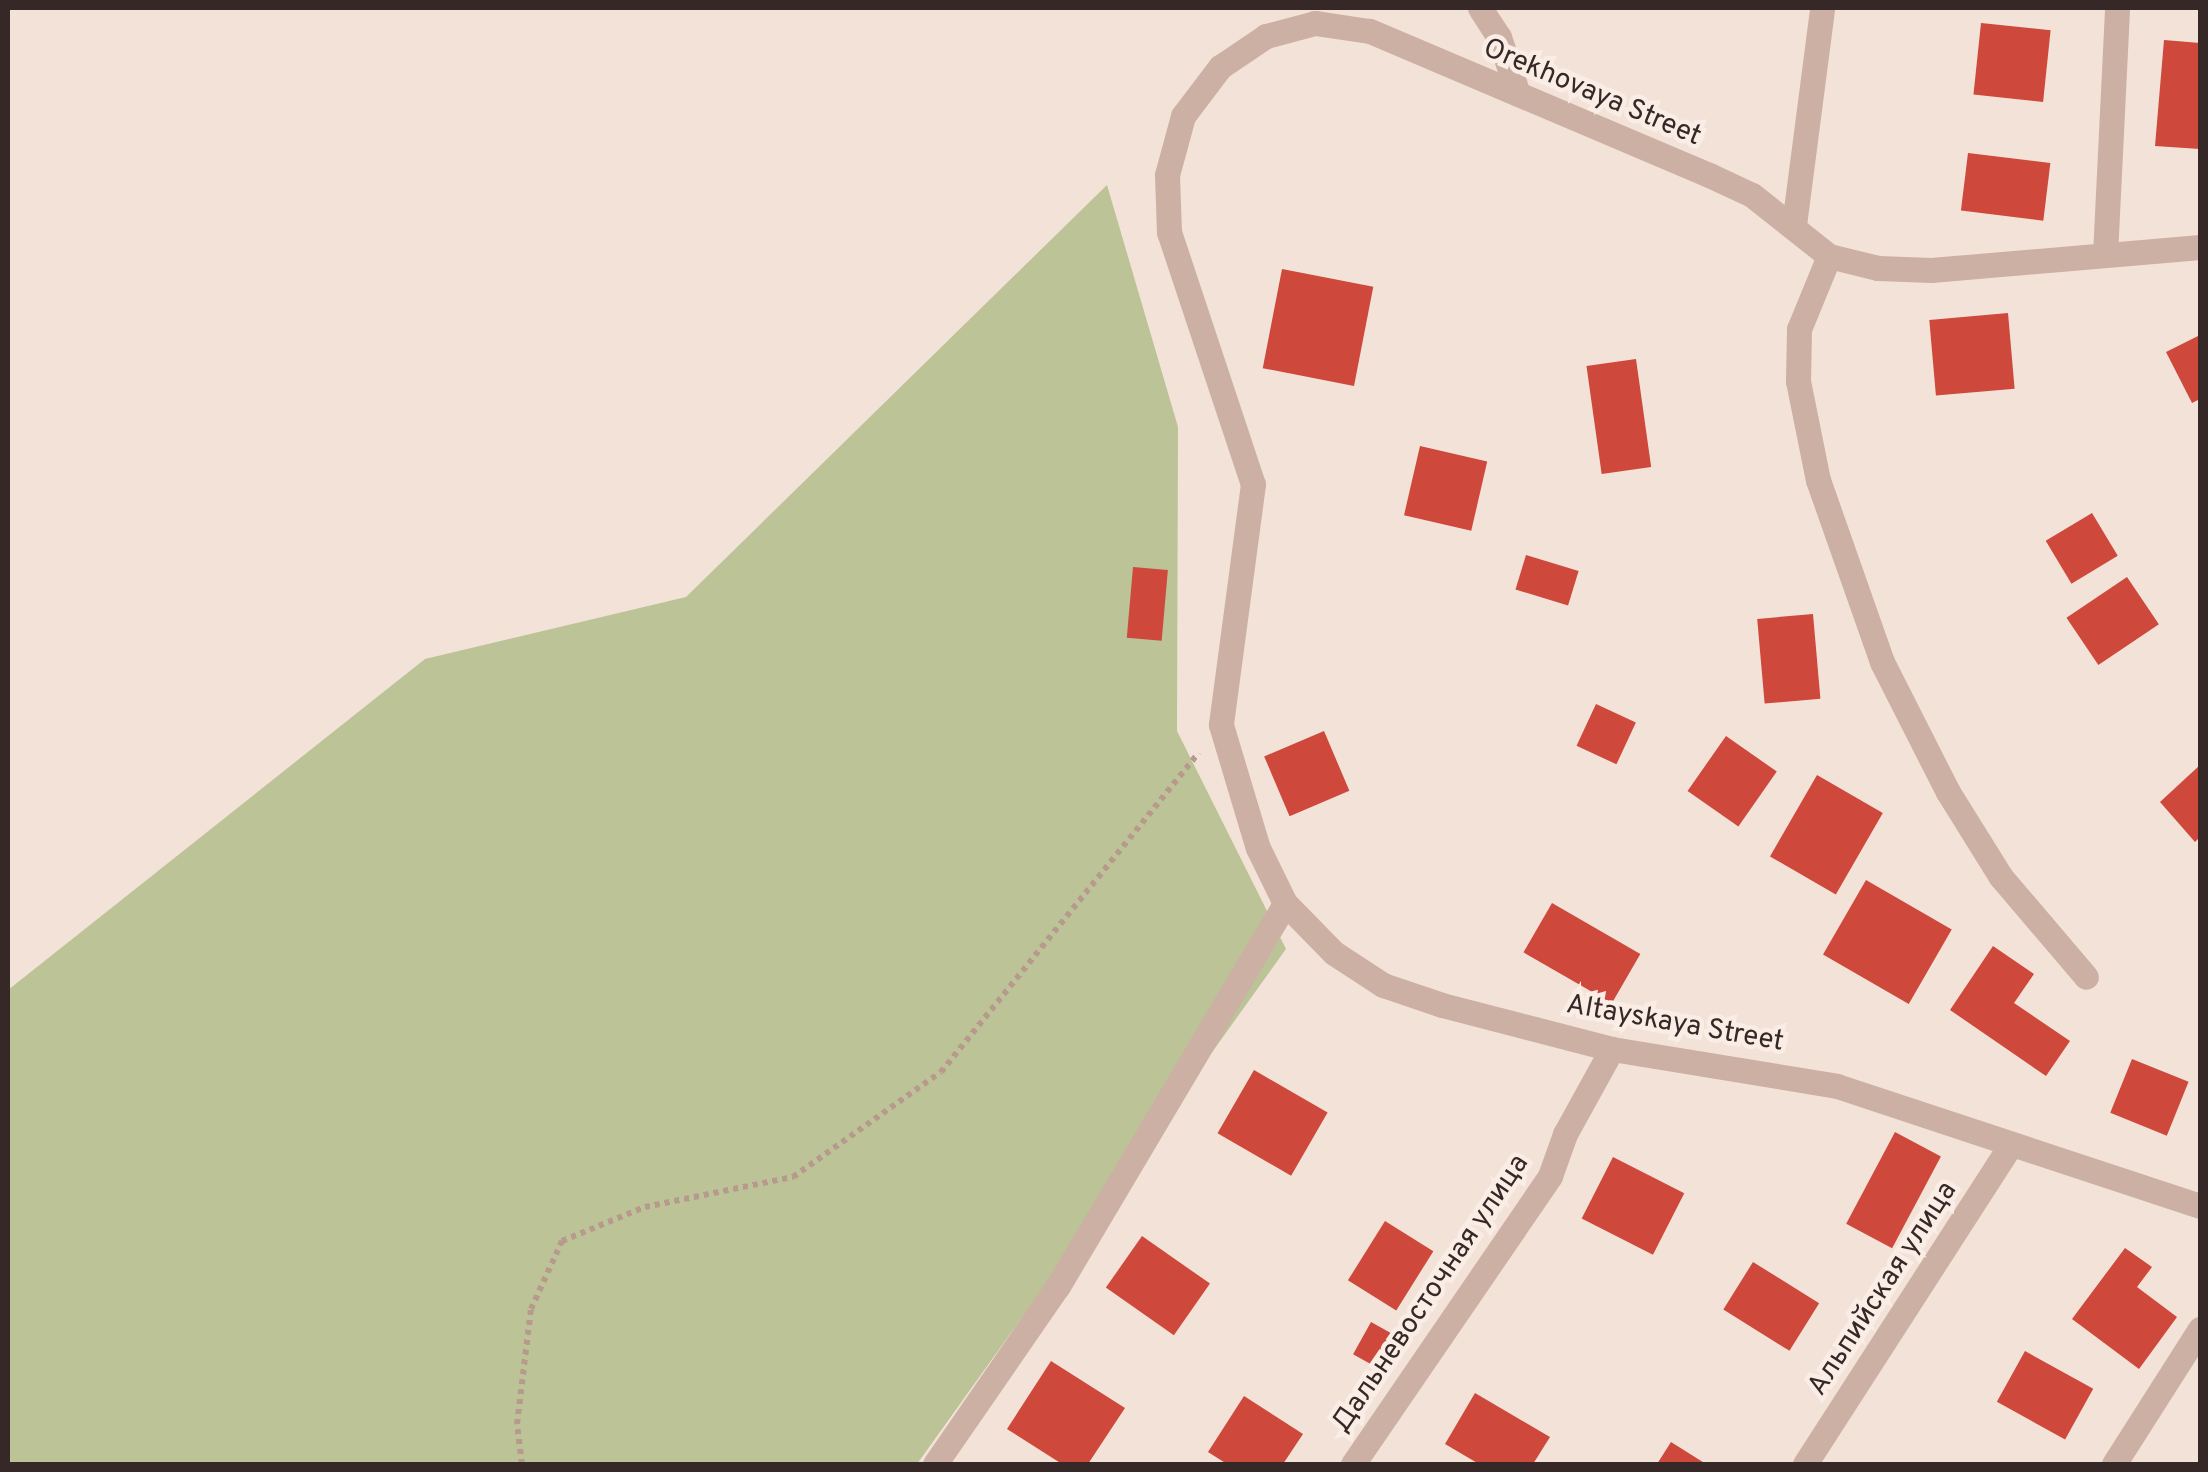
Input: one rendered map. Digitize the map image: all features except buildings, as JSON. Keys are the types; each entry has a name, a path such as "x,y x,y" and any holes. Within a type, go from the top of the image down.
{"street":[{"path":"1480,8 1499,36 1518,94"},
{"path":"1794,226 1822,8"},
{"path":"2105,255 2117,8"},
{"name":"Orekhovaya Street","path":"1221,725 1252,484 1168,232 1167,175 1183,116 1220,66 1266,36 1314,23 1370,31 1752,195 1829,256 1878,268 1931,270 2200,247"},
{"path":"1829,256 1799,328 1798,381 1818,480 1882,662 1948,792 2001,877 2086,977"},
{"name":"Altayskaya Street","path":"1221,725 1258,848 1285,903 1334,953 1383,985 1612,1049 1797,1076 2200,1206"},
{"path":"935,1464 1058,1286 1285,903"},
{"name":"Дальневосточная улица","path":"1353,1464 1550,1176 1565,1134 1612,1049"},
{"name":"Альпийская улица","path":"1805,1464 2010,1146"},
{"path":"2114,1464 2200,1329"}],"path":[{"path":"522,1464 517,1424 531,1309 562,1240 644,1207 793,1178 941,1072 1221,725"}],"green space":[{"path":"1107,185 1178,427 1177,731 1286,949 917,1464 8,1464 8,990 425,659 686,597"}]}
